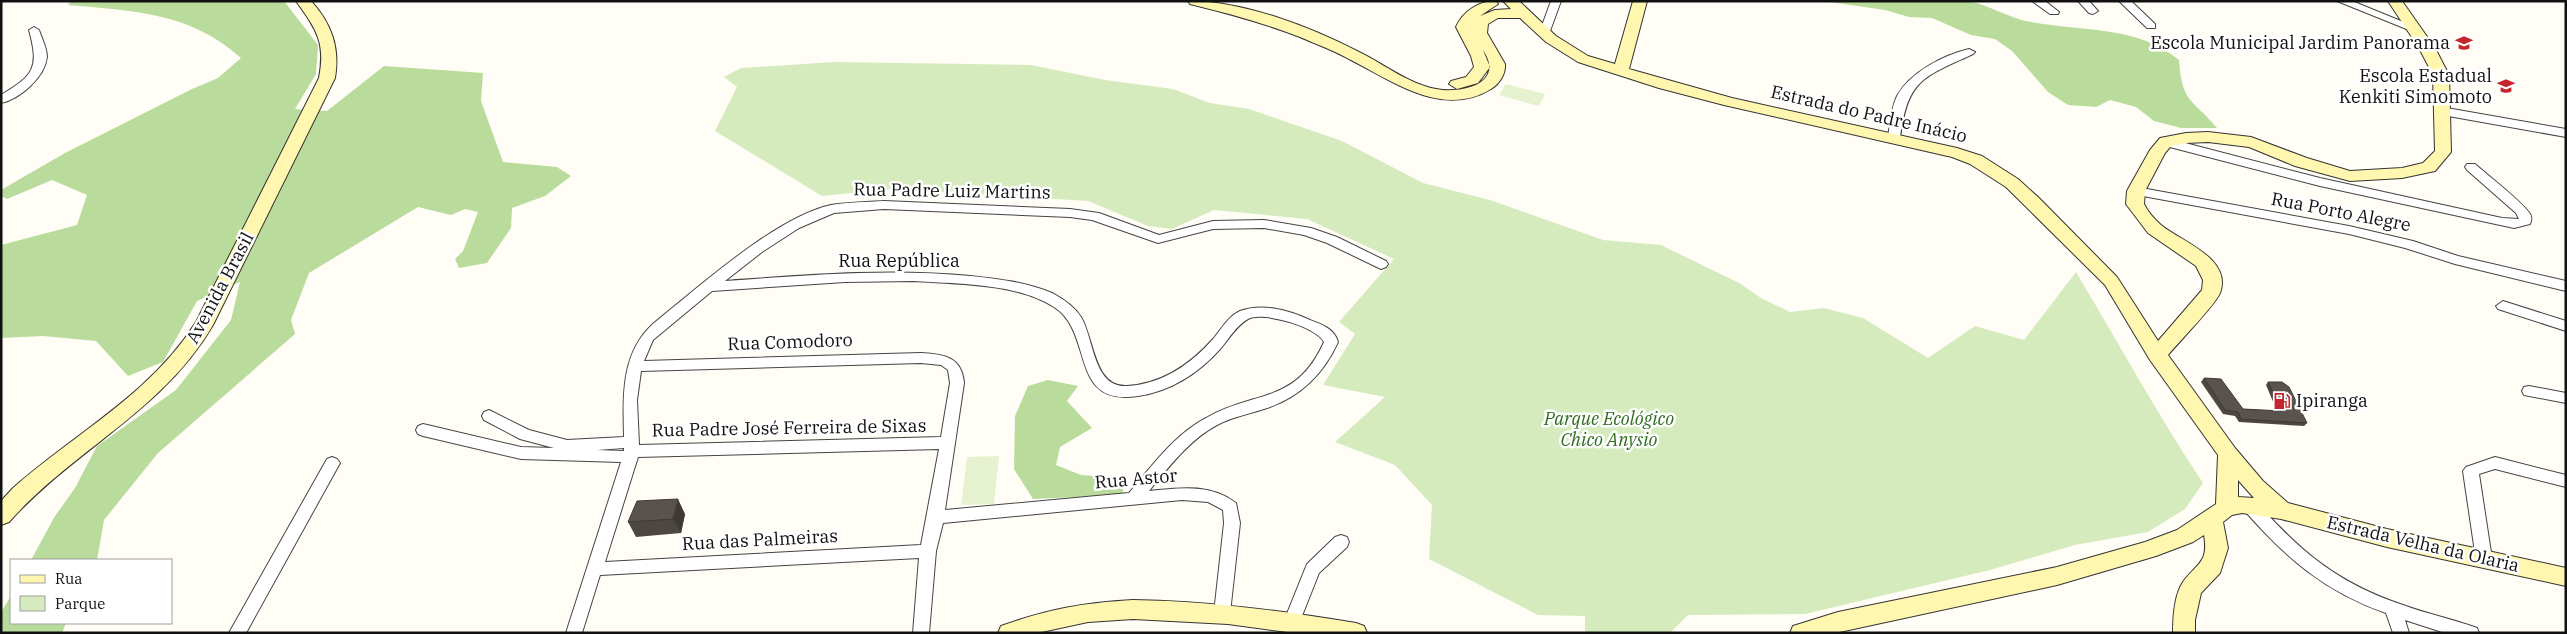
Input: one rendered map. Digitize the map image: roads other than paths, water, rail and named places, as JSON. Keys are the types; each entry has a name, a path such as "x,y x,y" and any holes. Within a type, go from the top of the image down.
{"street":[{"name":"Avenida Brasil","path":"1,516 18,496 58,462 127,412 152,390 179,361 210,313 327,78 331,57 328,44 312,10 303,1"},
{"path":"1195,1 1256,12"},
{"path":"1239,1 1256,12 1344,50 1420,90 1436,94 1470,92 1484,86 1486,76 1498,69 1496,59 1482,38 1479,27 1486,18 1495,14 1502,4 1524,13"},
{"path":"1545,31 1556,1"},
{"path":"1621,70 1640,1"},
{"path":"2036,1 2054,12"},
{"path":"2083,1 2093,11"},
{"path":"2342,1 2413,28"},
{"path":"2157,355 2211,292 2214,279 2209,267 2198,257 2154,229 2134,204 2136,191 2158,150 2166,142 2208,137 2232,138 2267,147 2301,162 2350,176 2402,174 2429,167 2443,152 2441,75 2396,1"},
{"path":"2131,3 2151,26"},
{"name":"Estrada do Padre Inácio","path":"1524,13 1545,31 1551,39 1564,49 1583,59 1665,85 1722,100 1957,153 1976,160 2012,183 2034,202 2111,281 2157,355 2228,454 2252,482 2281,510"},
{"path":"1,100 29,80 38,69 41,56 34,30"},
{"path":"1894,138 1897,114 1902,97 1910,86 1969,52"},
{"path":"2441,111 2566,133"},
{"path":"2166,142 2320,182 2502,222 2514,224 2525,221 2526,216 2472,167"},
{"name":"Rua Porto Alegre","path":"2136,191 2349,230 2408,244 2456,260 2566,286"},
{"name":"Rua Padre Luiz Martins","path":"574,633 632,450 630,400 634,366 647,337 709,287 794,224 832,210 853,206 884,205 1084,214 1158,239 1213,225 1264,224 1306,231 1332,240 1382,264"},
{"name":"Rua República","path":"709,287 874,278 946,277 1008,286 1039,293 1063,305 1076,320 1092,370 1099,381 1109,389 1122,392 1144,390 1190,371 1245,315 1278,315 1299,320 1330,337 1331,342 1320,363 1302,385 1288,395 1212,421 1195,434 1133,499"},
{"path":"2502,306 2566,326"},
{"name":"Rua Comodoro","path":"634,366 921,358 947,362 957,371 957,383 947,443"},
{"path":"2528,391 2566,398"},
{"path":"489,416 525,435 567,446 632,450"},
{"path":"423,430 521,453 632,450"},
{"path":"921,633 928,551 936,517 947,443"},
{"name":"Rua Padre José Ferreira de Sixas","path":"632,450 947,443"},
{"path":"2184,633 2184,620 2191,589 2212,567 2217,548 2219,513 2228,480 2228,454"},
{"path":"237,633 332,463"},
{"path":"2484,559 2471,471 2495,463 2566,481"},
{"path":"2228,480 2252,482"},
{"name":"Rua Astor","path":"936,517 1182,494 1208,494 1220,498 1230,507 1232,524 1222,613"},
{"path":"2249,505 2301,559 2335,582 2392,608 2471,633"},
{"name":"Estrada Velha da Olaria","path":"2219,513 2249,505 2281,510 2387,538 2566,577"},
{"path":"1800,633 1838,622 2057,576 2148,550 2185,536 2219,513"},
{"path":"1292,621 1313,569 1341,542"},
{"name":"Rua das Palmeiras","path":"594,569 928,551"},
{"path":"2392,608 2401,633"},
{"path":"1022,630 1082,614 1110,612 1222,613 1292,621 1356,633"}],"place":[{"name":"Escola Municipal Jardim Panorama","path":"2464,43"},
{"name":"Escola Estadual Kenkiti Simomoto","path":"2506,86"},
{"name":"Ipiranga","path":"2282,401"}],"park label":[{"name":"Parque Ecológico Chico Anysio","path":"1609,429"}]}
